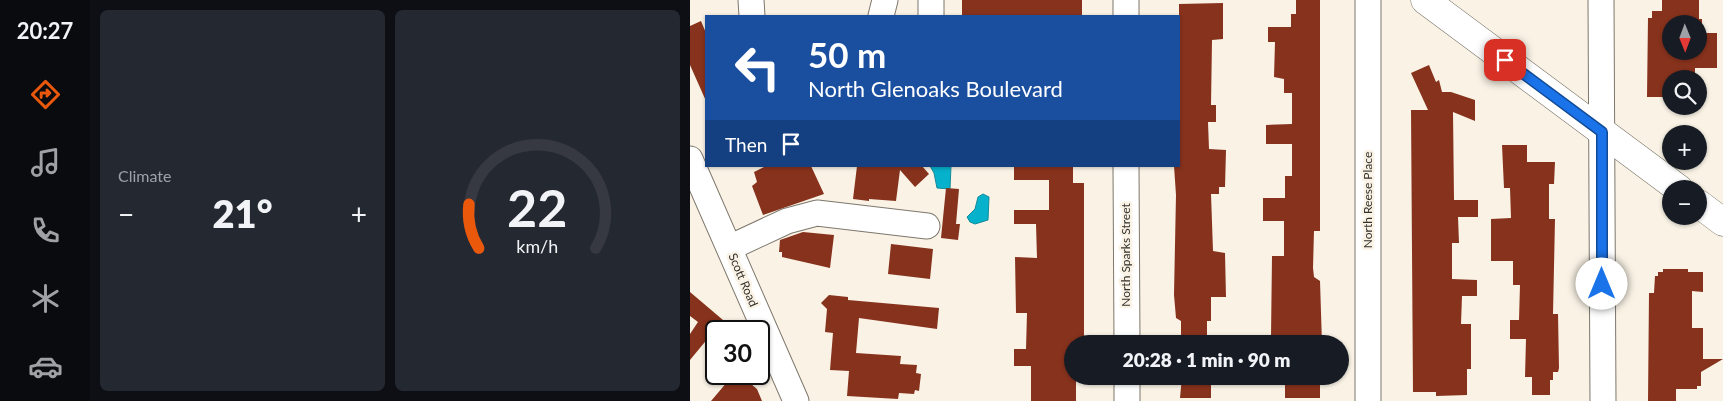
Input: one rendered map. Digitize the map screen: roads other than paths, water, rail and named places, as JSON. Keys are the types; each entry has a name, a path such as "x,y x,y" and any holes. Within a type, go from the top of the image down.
{"main road":[{"path":"1425,0 1667,180"},
{"path":"1707,210 1723,222"}],"street":[{"path":"751,0 752,15"},
{"path":"881,15 885,0"},
{"path":"931,0 931,15"},
{"path":"1126,0 1126,15"},
{"name":"North Reese Place","path":"1368,0 1368,401"},
{"path":"1600,0 1602,401"},
{"name":"North Sparks Street","path":"1126,167 1127,335"},
{"name":"Scott Road","path":"696,170 796,401"},
{"path":"729,248 787,221 817,213 927,226"},
{"path":"1127,385 1127,401"}],"water":[{"path":"931,167 951,167 950,189 937,188 934,173"},
{"path":"983,194 989,197 988,220 975,224 970,222 967,217 975,209 978,197"}]}
